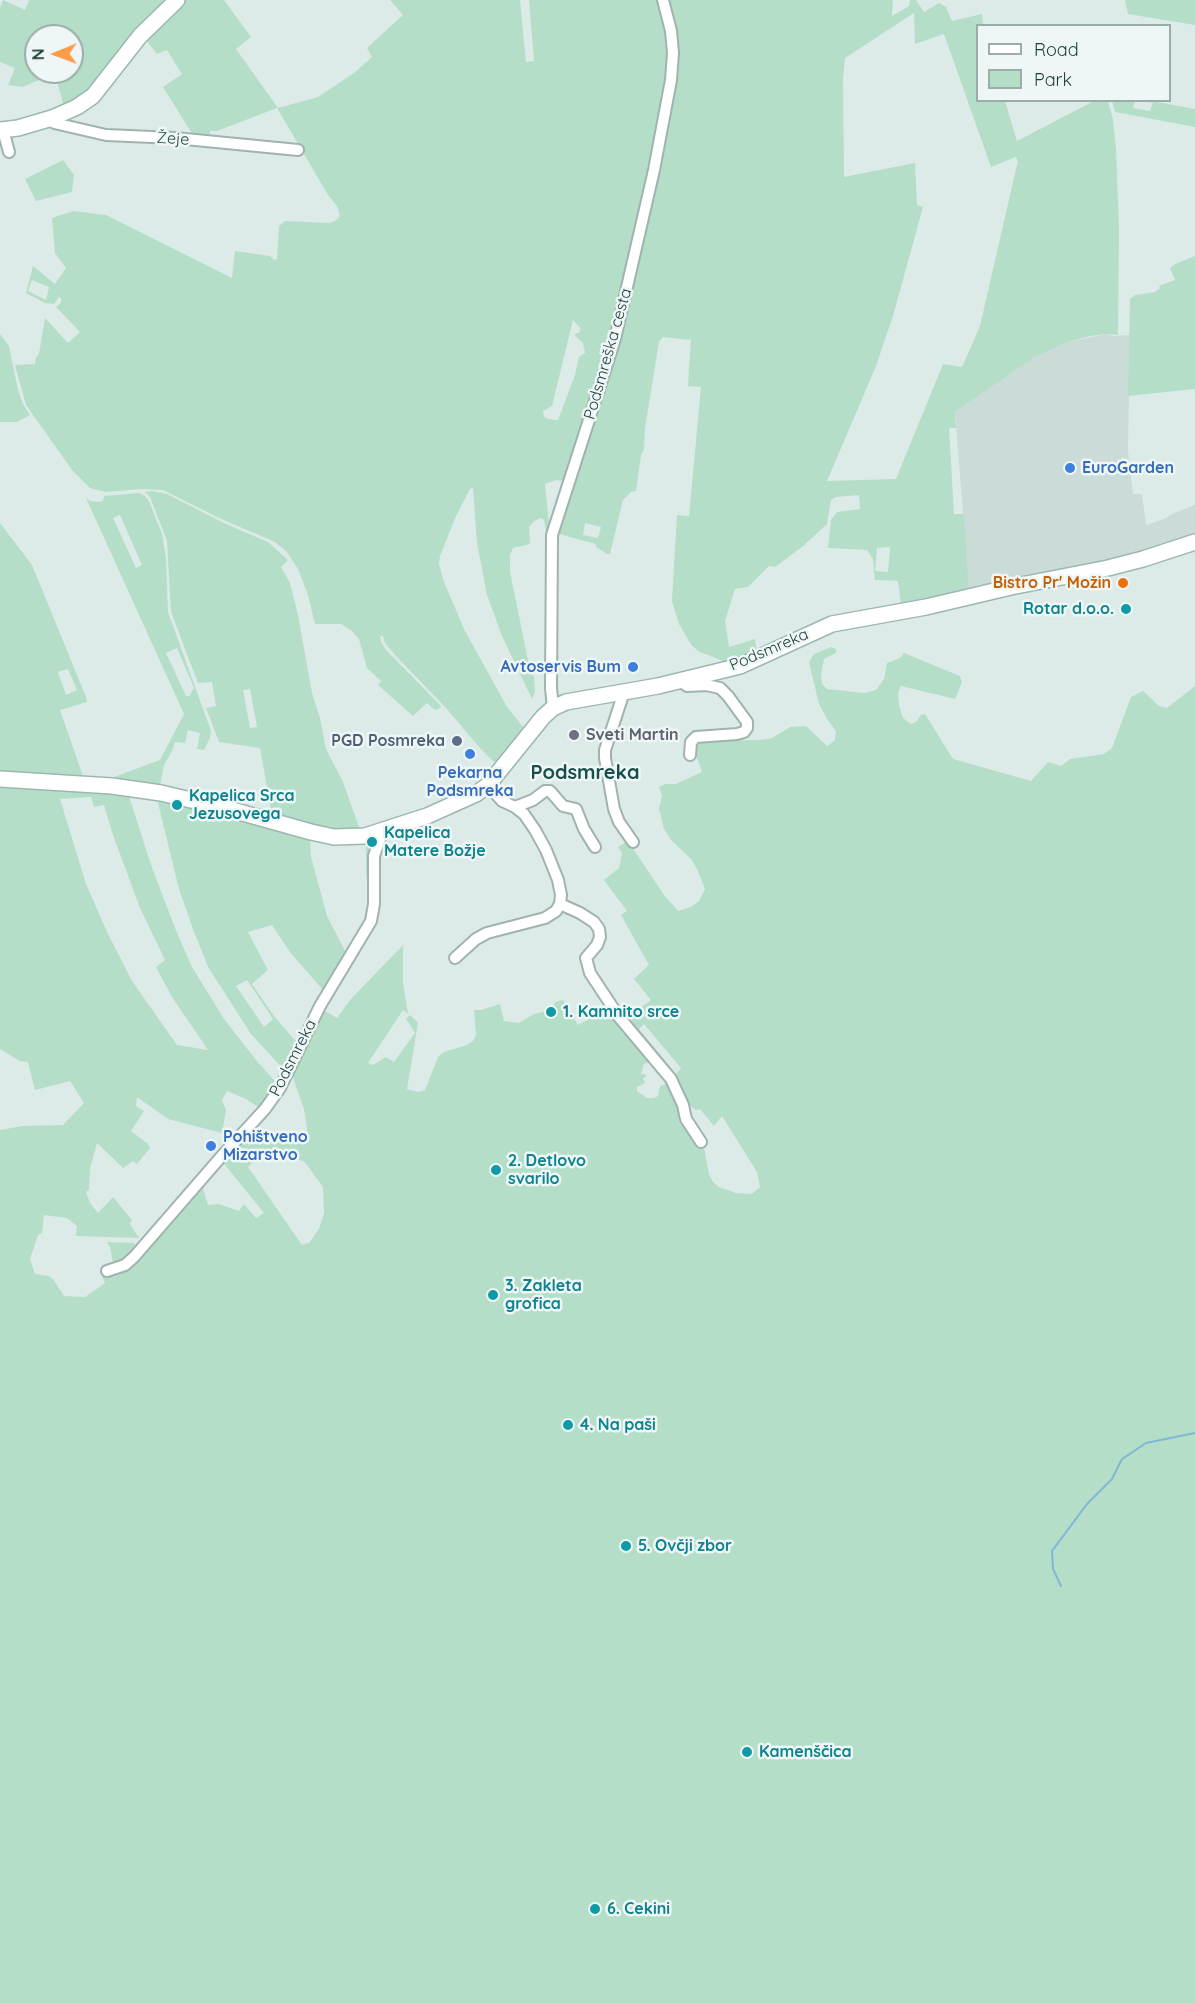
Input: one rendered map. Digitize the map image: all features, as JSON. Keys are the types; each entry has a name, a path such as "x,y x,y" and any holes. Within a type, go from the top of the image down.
{"street":[{"path":"9,152 1,130 52,118 93,96 140,36 177,0"},
{"name":"Podsmreška cesta","path":"553,708 550,688 552,535 615,339 654,170 671,80 673,53 671,31 663,0"},
{"name":"Žeje","path":"52,118 54,123 106,135 175,138 298,150"},
{"name":"Podsmreka","path":"553,708 566,702 680,681 740,666 832,624 926,607 1108,568 1195,542"},
{"path":"680,681 687,686 706,684 720,688 747,722 744,732 696,737 691,742 690,755"},
{"path":"624,692 605,750 605,759 614,809 619,822 633,842"},
{"path":"0,779 112,786 161,793 334,837 365,836 451,807 476,794 488,785 553,708"},
{"path":"455,958 476,939 487,933 545,918 556,911 560,904 558,880 546,850 530,822 515,807 502,801 488,785"},
{"path":"515,807 533,800 545,791 550,791 563,806 576,808 584,829 595,847"},
{"name":"Podsmreka","path":"107,1271 125,1265 134,1257 265,1109 280,1088 320,1006 371,921 374,904 374,856 383,831"},
{"path":"560,904 580,913 594,922 599,929 600,936 597,945 586,958 590,973 619,1017 671,1079 683,1105 686,1119 701,1142"}],"shaded area":[{"path":"1106,334 1130,335 1128,449 1133,494 1142,494 1146,525 1195,505 1195,540 1179,546 969,589 955,412 1035,357 1068,342"}],"green space":[{"path":"3,0 25,10 29,0 172,0 89,93 67,107 63,104 58,84 84,84 84,24 24,24 24,84 30,84 23,87 8,85 15,68 0,62 0,8"},
{"path":"181,0 224,0 251,37 236,49 278,108 318,97 354,73 372,57 367,48 403,15 390,0 520,0 526,62 534,61 529,0 658,0 669,32 670,51 660,123 612,339 565,481 556,480 545,484 550,533 548,542 544,520 541,518 529,527 530,544 513,548 510,555 510,572 529,665 534,677 535,692 532,699 502,636 487,595 477,543 473,488 470,489 456,516 440,556 439,564 444,582 465,631 507,707 524,728 500,762 496,763 480,748 446,708 395,655 385,643 383,636 380,636 381,642 386,650 441,706 440,708 435,710 427,703 413,716 378,685 381,681 367,668 359,639 352,631 341,624 315,624 308,595 298,569 287,552 275,542 219,518 163,490 106,492 90,488 72,470 26,405 15,365 35,364 45,318 68,343 80,332 56,307 61,303 61,298 59,297 54,304 45,303 26,293 33,266 55,284 66,268 55,253 52,218 73,211 106,215 232,278 235,251 277,259 279,226 285,221 330,223 340,216 337,206 328,195 277,108 217,131 210,131 209,139 193,135 163,87 182,74 167,50 157,54 145,39","holes":["32,280 49,287 46,300 28,291","573,320 580,328 580,332 575,336 583,343 585,353 579,357 575,375 558,420 548,419 544,417 543,411 552,406"]},
{"path":"666,0 893,0 892,16 909,6 910,0 916,0 924,12 939,3 946,7 952,21 982,14 983,24 976,24 976,102 1005,102 1017,141 1092,102 1108,102 1116,149 1119,227 1118,335 1090,336 1068,342 1035,357 955,412 956,428 949,428 954,514 964,514 969,589 901,606 898,581 875,580 873,559 867,550 828,548 831,520 837,512 860,509 859,495 836,497 831,500 827,524 802,547 775,567 769,566 748,587 735,589 725,621 729,647 755,639 757,654 726,662 700,652 692,646 679,624 672,601 677,515 689,516 701,387 688,386 691,338 689,340 663,337 659,342 636,491 631,492 623,500 610,554 596,547 596,544 559,534 559,520 618,341 644,238 675,76","holes":["914,13 915,44 944,34 991,167 1016,157 1018,162 980,326 962,367 943,364 896,479 827,481 876,366 893,316 923,207 917,205 915,163 844,177 843,78 845,58","585,523 601,527 598,538 583,535","890,547 888,572 875,571 877,548"]},
{"path":"1125,0 1195,0 1195,25 1128,14"},
{"path":"1112,102 1135,102 1133,108 1150,111 1153,103 1147,102 1195,109 1195,127 1115,112"},
{"path":"63,160 74,175 72,192 36,201 25,179"},
{"path":"1195,256 1195,389 1128,396 1130,299 1135,295 1155,292 1160,288 1159,286 1175,280 1170,268"},
{"path":"0,334 9,346 18,390 30,415 17,422 0,422"},
{"path":"145,492 167,494 268,542 288,560 281,567 290,583 298,615 312,693 326,749 343,782 360,830 333,831 272,815 260,748 219,742 206,708 216,706 212,682 198,683 171,612 167,541 150,497","holes":["250,689 257,727 250,728 243,690"]},
{"path":"139,493 149,501 162,534 166,558 168,612 211,731 204,750 197,749 200,733 188,730 185,743 175,742 164,765 160,786 117,781 114,777 160,760 184,714 86,498 99,502 103,501 104,496","holes":["120,515 142,565 136,568 113,518","177,648 194,688 189,696 186,696 166,653"]},
{"path":"0,523 32,565 87,702 60,710 84,779 0,775","holes":["68,669 77,690 66,695 58,672"]},
{"path":"831,647 836,649 836,653 824,659 822,684 827,689 865,693 876,690 884,679 887,663 900,658 904,653 960,676 962,682 955,699 901,686 898,693 903,718 911,724 925,714 953,759 1031,781 1048,762 1061,766 1070,759 1104,754 1112,748 1131,697 1143,691 1159,706 1167,708 1195,686 1195,2003 0,2003 0,1130 22,1126 63,1125 84,1103 70,1081 35,1090 28,1062 20,1061 0,1049 0,787 86,791 129,796 151,865 192,967 224,1019 279,1086 261,1109 246,1099 227,1091 222,1100 226,1110 222,1133 168,1119 137,1097 136,1106 144,1111 131,1131 150,1148 137,1164 133,1161 123,1168 97,1143 90,1169 89,1190 86,1192 90,1203 98,1213 113,1197 132,1220 130,1224 139,1238 76,1236 77,1226 67,1218 44,1215 42,1233 38,1235 30,1259 35,1274 49,1276 53,1279 64,1296 85,1297 105,1283 102,1276 125,1267 133,1261 199,1185 202,1185 208,1205 219,1204 239,1211 244,1204 256,1218 264,1213 221,1160 242,1139 292,1137 293,1141 309,1142 304,1109 291,1072 294,1063 320,1011 337,1018 350,1000 403,945 403,983 408,1014 403,1010 368,1063 373,1065 386,1057 394,1062 415,1033 406,1019 410,1015 418,1023 407,1089 418,1092 425,1090 438,1057 444,1052 473,1041 476,1035 474,1010 500,1004 504,1021 519,1023 534,1014 552,1010 555,1002 563,1000 578,1025 606,1010 612,1011 652,1061 644,1064 641,1074 645,1074 646,1077 643,1078 645,1083 637,1087 637,1091 647,1098 654,1098 658,1096 660,1086 670,1082 676,1092 685,1123 697,1145 704,1147 709,1174 713,1182 719,1187 736,1193 752,1194 760,1187 757,1172 722,1116 714,1126 700,1109 696,1110 684,1101 673,1078 637,1038 619,1012 630,1007 635,1012 651,1000 634,979 649,965 621,915 627,911 604,880 619,868 622,853 618,847 628,841 664,895 678,911 691,907 699,901 705,889 691,859 671,840 664,829 659,809 662,796 659,787 665,784 676,784 702,772 695,749 699,743 760,740 772,738 790,727 806,726 827,746 835,740 836,731 819,704 809,662 814,654","holes":["91,797 94,807 104,805 140,908 165,960 156,967 172,997 208,1050 177,1045 132,981 108,934 86,884 60,799","644,1024 681,1068 676,1074 639,1029","282,1157 304,1161 323,1187 324,1213 319,1229 309,1243 302,1245 248,1167 252,1163"]},
{"path":"160,799 206,809 310,838 311,857 327,916 348,953 323,990 290,952 272,925 248,932 268,970 252,984 274,1016 298,1044 286,1072 251,1034 208,967 179,889 158,803","holes":["247,980 273,1019 264,1027 236,986"]},
{"path":"366,842 371,846 369,905 366,871"},
{"path":"107,1242 134,1243 137,1249 114,1267"}],"waterway":[{"path":"1061,1586 1053,1569 1052,1551 1087,1504 1112,1479 1122,1459 1146,1443 1195,1433"}],"place":[{"name":"EuroGarden","path":"1070,468"},
{"name":"Bistro Pr' Možin","path":"1123,583"},
{"name":"Rotar d.o.o.","path":"1126,609"},
{"name":"Avtoservis Bum","path":"633,667"},
{"name":"Sveti Martin","path":"574,735"},
{"name":"PGD Posmreka","path":"457,741"},
{"name":"Pekarna Podsmreka","path":"470,754"},
{"name":"Kapelica Srca Jezusovega","path":"177,805"},
{"name":"Kapelica Matere Božje","path":"372,842"},
{"name":"1. Kamnito srce","path":"551,1012"},
{"name":"Pohištveno Mizarstvo","path":"211,1146"},
{"name":"2. Detlovo svarilo","path":"496,1170"},
{"name":"3. Zakleta grofica","path":"493,1295"},
{"name":"4. Na paši","path":"568,1425"},
{"name":"5. Ovčji zbor","path":"626,1546"},
{"name":"Kamenščica","path":"747,1752"},
{"name":"6. Cekini","path":"595,1909"}],"district":[{"name":"Podsmreka","path":"585,773"}]}
